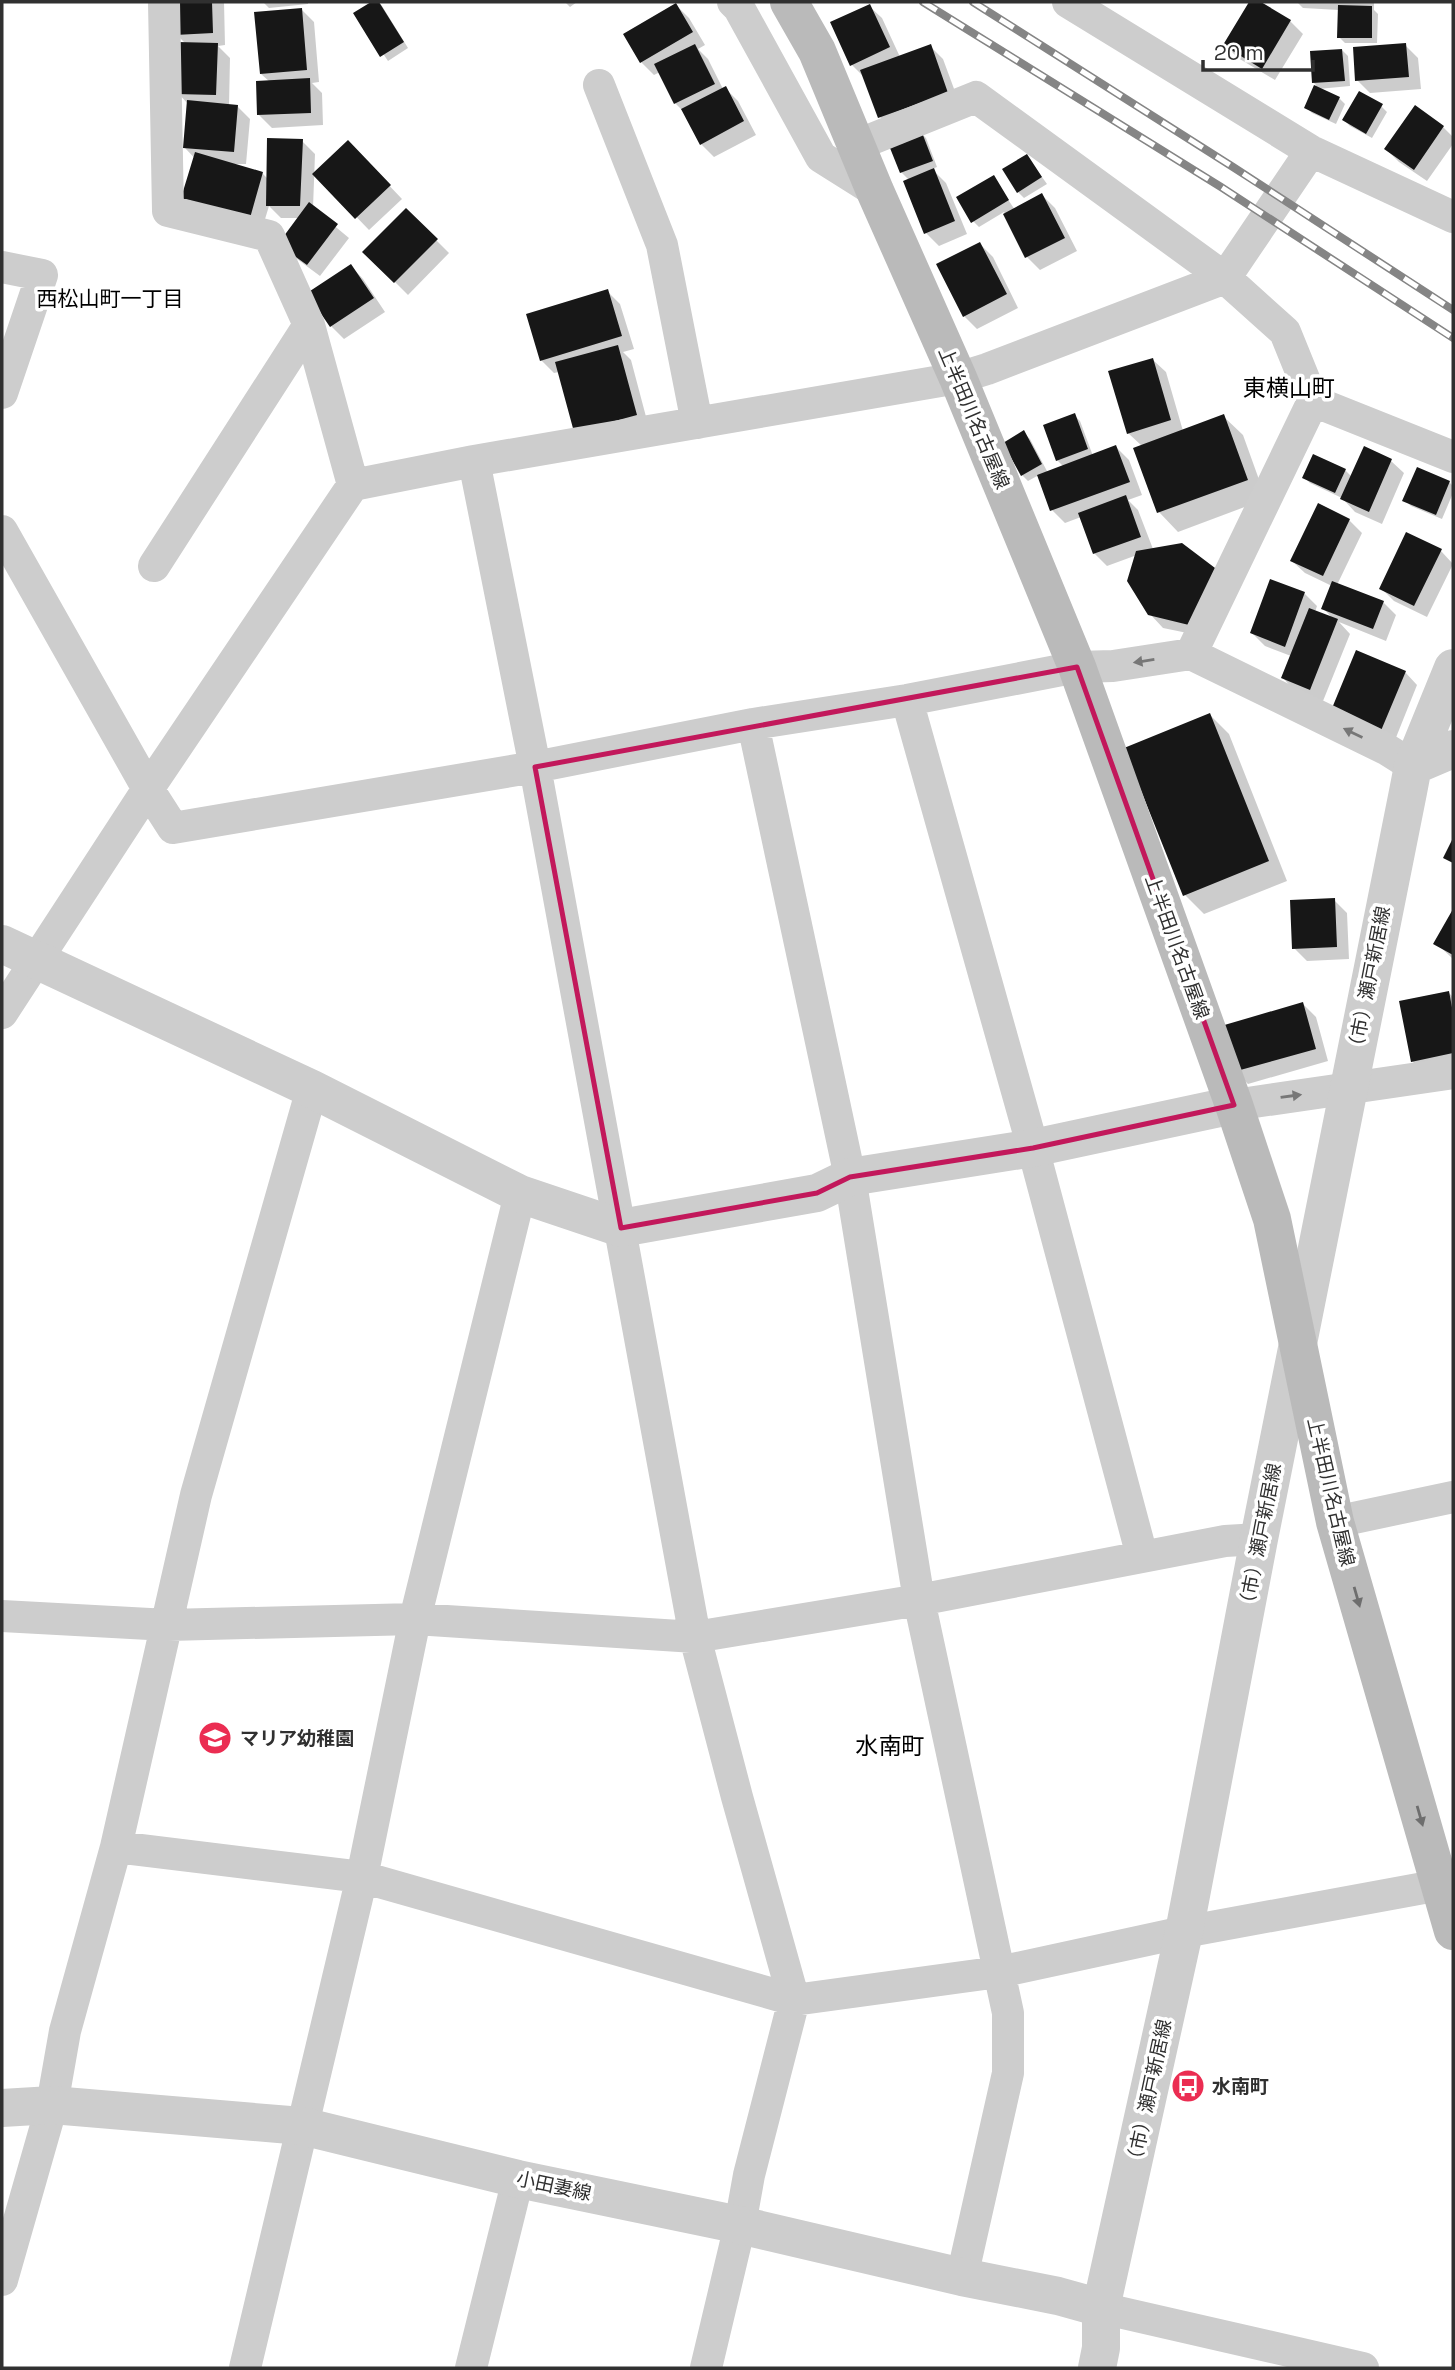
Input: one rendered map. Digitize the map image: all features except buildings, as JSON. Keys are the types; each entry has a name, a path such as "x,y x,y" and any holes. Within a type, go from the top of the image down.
{"main road":[{"name":"上半田川名古屋線","path":"789,2 817,51 875,191 958,378 1077,667 1234,1105 1272,1219 1335,1522 1447,1888 1453,1931"}],"street":[{"path":"164,2 168,211 269,236 309,324 353,485"},
{"path":"733,2 739,8 821,157 875,191"},
{"path":"1068,2 1311,151 1446,207"},
{"path":"599,85 662,244 697,423"},
{"path":"857,145 976,97 1225,278 1285,332 1313,401 1453,457"},
{"path":"2,1013 18,952 148,789 353,485 474,461 958,378 1225,278 1311,151"},
{"path":"2,267 42,275 2,393"},
{"path":"154,566 309,324"},
{"path":"1191,654 1313,401"},
{"path":"474,461 535,768 695,1637 794,2000 749,2175 706,2368"},
{"path":"2,531 148,789 173,828 535,768 753,724 907,700 1077,667 1113,666 1191,654 1387,750 1413,766 1453,749"},
{"name":"（市）瀬戸新居線","path":"1097,2368 1101,2348 1101,2308 1184,1932 1298,1340 1413,766 1453,668"},
{"path":"907,700 1033,1148 1142,1556"},
{"path":"753,724 850,1177 919,1601 1008,2013 1008,2073 962,2277"},
{"path":"18,952 312,1089 520,1194 621,1228 817,1193 850,1177 1033,1148 1234,1105 1453,1073"},
{"path":"2,2280 52,2105 65,2031 116,1847 196,1495 312,1089"},
{"path":"245,2368 362,1877 415,1619 520,1194"},
{"path":"1335,1522 1453,1497"},
{"path":"2,1616 168,1625 415,1619 695,1637 919,1601 1225,1541 1259,1539"},
{"path":"116,1847 362,1877 794,2000 999,1972 1184,1932 1447,1888"},
{"name":"小田妻線","path":"2,2108 52,2105 302,2126 518,2179 740,2225 1101,2308"},
{"path":"471,2368 518,2179"},
{"path":"1101,2308 1363,2368"}],"highlighted area":[{"path":"1077,667 1234,1105 1033,1148 850,1177 817,1193 621,1228 535,767"}],"railway":[{"path":"923,2 1221,187 1453,338"},
{"path":"973,2 1453,310"}],"place":[{"name":"マリア幼稚園","path":"215,1738"},
{"name":"水南町","path":"1188,2086"}],"district":[{"name":"西松山町一丁目","path":"110,298"},
{"name":"東横山町","path":"1289,388"},
{"name":"水南町","path":"890,1746"}]}
